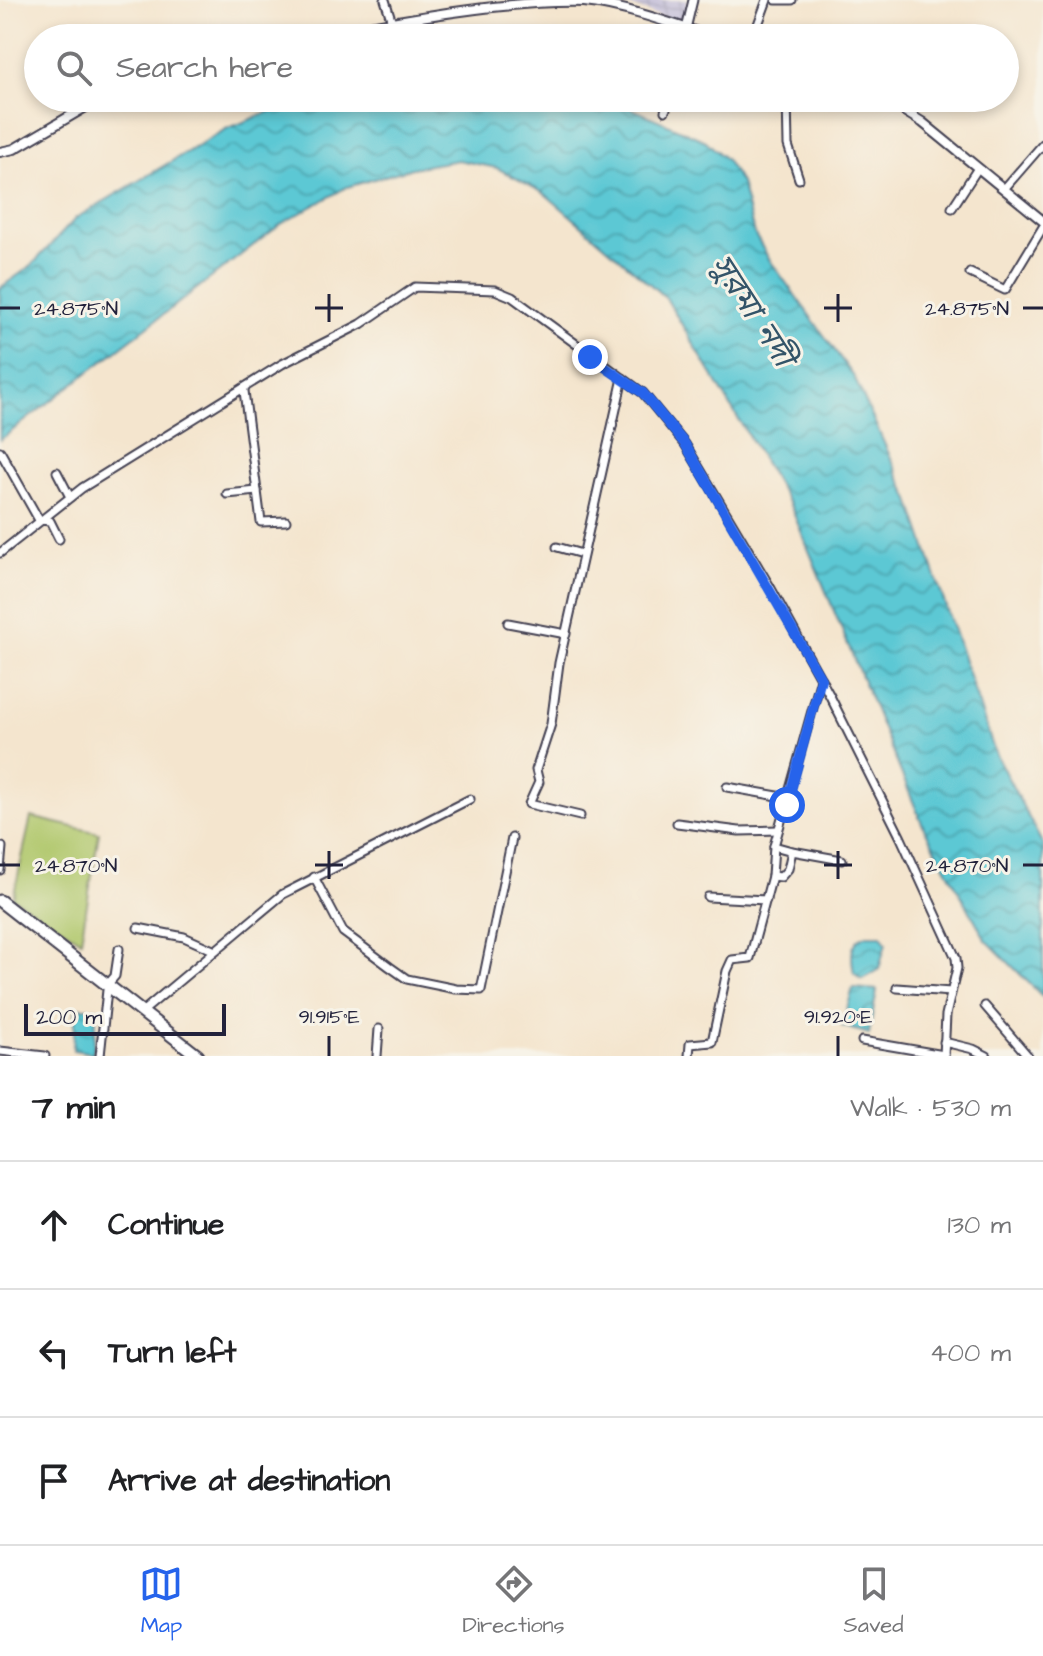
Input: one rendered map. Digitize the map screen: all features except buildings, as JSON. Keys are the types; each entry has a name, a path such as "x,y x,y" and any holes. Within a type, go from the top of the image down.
{"main road":[{"path":"0,901 191,1056"},
{"path":"0,907 198,1056"}],"street":[{"path":"385,0 391,19"},
{"path":"689,24 693,0"},
{"path":"758,24 767,0"},
{"path":"776,0 792,0"},
{"path":"369,24 507,5 585,2 661,24"},
{"path":"0,152 14,149 77,112"},
{"path":"787,112 788,145 799,179"},
{"path":"906,112 922,122 1043,224 1005,290 970,273"},
{"path":"1004,189 1043,144"},
{"path":"952,208 978,168"},
{"path":"0,553 70,497 244,391 282,364 361,324 415,287 495,290 512,297 643,393 685,444 821,679 946,932 957,963 944,1056 862,1041"},
{"path":"580,816 529,804 539,782 536,770 551,724 582,554 623,378"},
{"path":"244,391 261,522 286,521"},
{"path":"0,451 39,520"},
{"path":"57,472 70,497"},
{"path":"227,494 257,491"},
{"path":"39,520 50,521 59,539"},
{"path":"557,547 582,554"},
{"path":"508,623 566,634"},
{"path":"689,1056 690,1044 712,1042 732,960 750,958 772,876 778,830 821,679"},
{"path":"727,787 789,798"},
{"path":"142,1012 283,894 470,799"},
{"path":"677,823 739,831 778,830"},
{"path":"314,877 343,932 407,979 456,989 481,990 512,838"},
{"path":"774,846 842,860"},
{"path":"0,870 2,847"},
{"path":"772,876 781,877 788,869 792,851"},
{"path":"708,897 766,900"},
{"path":"138,928 184,937 213,950"},
{"path":"100,1056 107,987 115,976 119,949"},
{"path":"897,988 951,992"},
{"path":"985,1006 1028,1056"},
{"path":"377,1056 379,1029"},
{"path":"944,1042 987,1056"},
{"path":"0,1051 45,1056"}],"shaded area":[{"path":"613,0 688,0 683,24"}],"green space":[{"path":"31,817 99,833 81,940 13,898"}],"water":[{"name":"সুরমা নদী","path":"269,112 640,112 706,141 726,160 741,183 754,233 769,259 854,377 910,500 995,753 1043,845 1043,997 986,940 924,828 791,507 666,298 544,193 497,168 458,160 412,168 347,187 281,224 0,440 0,288 31,266 76,218 226,129"},
{"path":"867,935 881,935 886,943 879,969 862,979 854,973 853,950 857,941"},
{"path":"853,988 877,990 869,1034 842,1026"},
{"path":"76,1008 97,1008 93,1053 73,1050"}],"route":[{"path":"590,357 643,393 685,444 737,529 821,679 787,805"}]}
